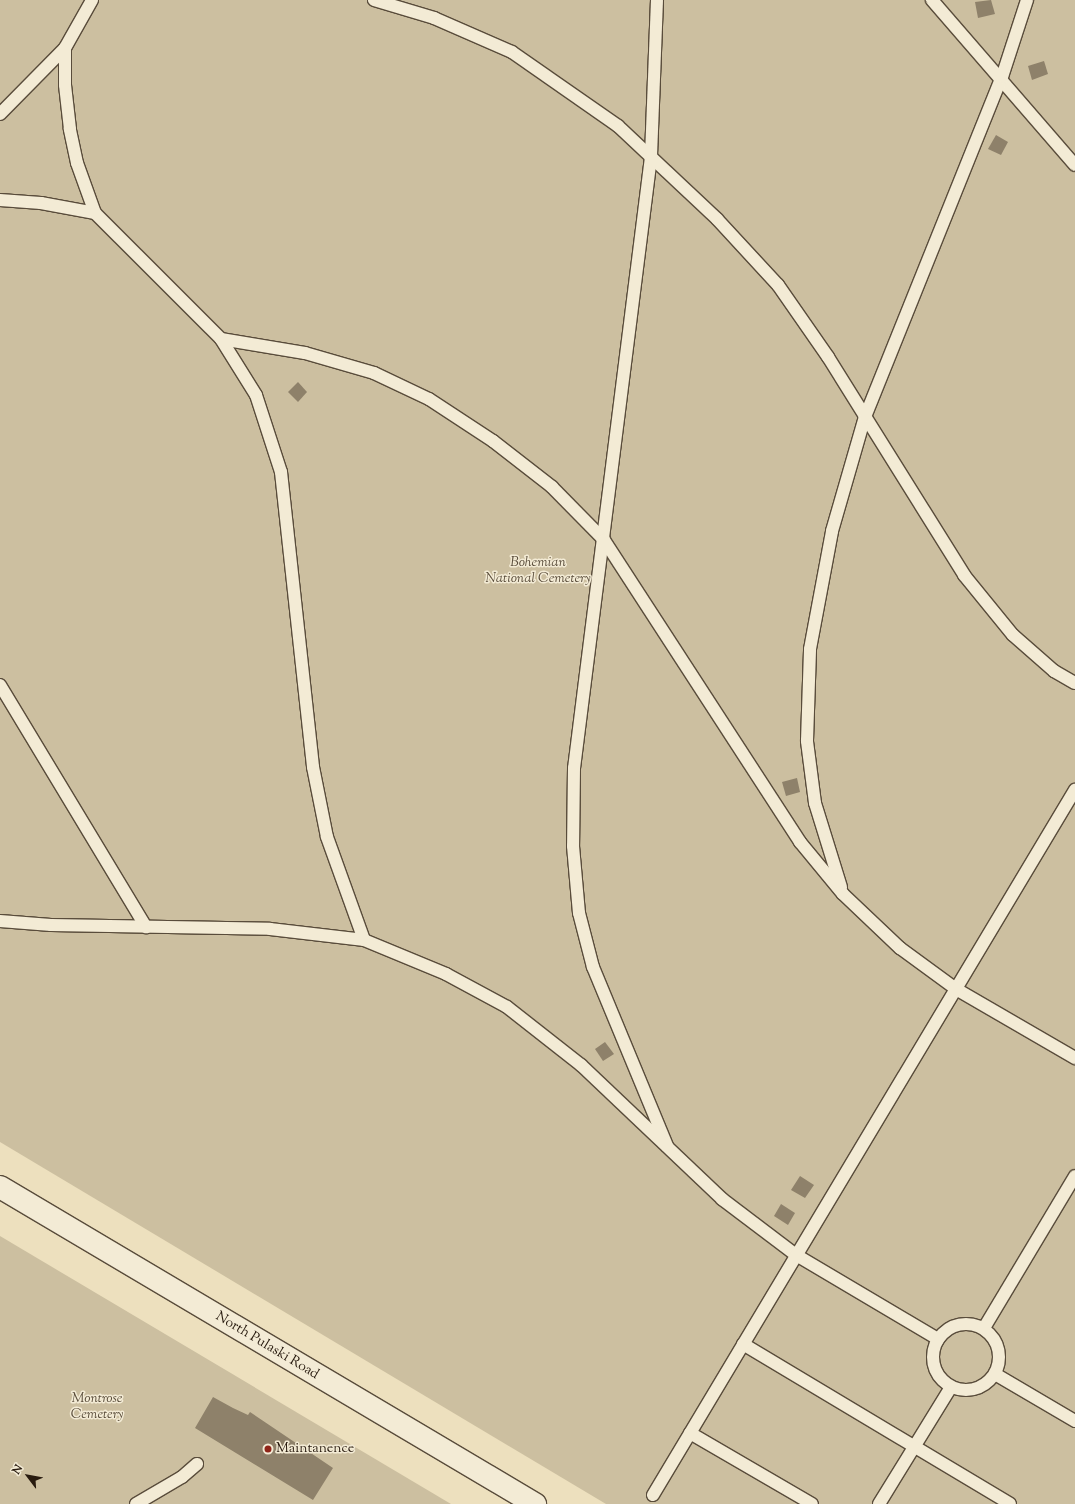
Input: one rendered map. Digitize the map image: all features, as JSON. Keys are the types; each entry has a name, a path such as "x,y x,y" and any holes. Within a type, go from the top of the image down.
{"main road":[{"name":"North Pulaski Road","path":"0,1187 526,1502"}],"lane":[{"path":"0,114 65,48 92,0"},
{"path":"374,0 434,18 512,52 618,126 717,219 778,285 865,417 964,575 1013,635 1054,671 1075,683"},
{"path":"657,0 651,157 604,540 574,768 573,846 579,913 593,968 667,1146"},
{"path":"932,0 1002,77 1075,165"},
{"path":"843,894 815,803 807,741 810,649 832,532 865,417 1002,77 1027,0"},
{"path":"65,48 65,85 70,129 77,163 95,213 221,339 256,395 282,472 313,767 327,838 364,940"},
{"path":"0,200 41,203 95,213"},
{"path":"221,339 313,355 374,373 429,399 493,441 552,487 604,540 792,830 843,894 900,948 956,989 1075,1058"},
{"path":"0,685 146,927"},
{"path":"653,1495 1075,790"},
{"path":"0,921 146,927 270,929 364,940 446,974 507,1007 581,1065 722,1199 796,1255 938,1339"},
{"path":"984,1328 1075,1176"},
{"path":"964,1324 984,1328 992,1335 1000,1354 995,1374 980,1388 971,1390 951,1387 936,1371 933,1360 938,1339 945,1331 964,1324"},
{"path":"743,1344 1010,1504"},
{"path":"995,1374 1075,1421"},
{"path":"879,1504 951,1387"},
{"path":"690,1433 812,1504"},
{"path":"136,1504 182,1476 197,1464"}],"green space":[{"name":"Bohemian National Cemetery","path":"0,0 1075,0 1075,1504 606,1504 0,1142"},
{"name":"Montrose Cemetery","path":"0,1236 451,1504 0,1504"}],"building":[{"path":"991,0 995,14 978,18 975,2"},
{"path":"1044,61 1048,74 1032,80 1028,66"},
{"path":"996,135 1008,142 1001,155 988,149"},
{"path":"298,382 307,392 298,402 288,392"},
{"path":"797,778 800,792 786,796 782,782"},
{"path":"605,1042 614,1054 603,1061 595,1049"},
{"path":"800,1176 814,1185 805,1198 791,1190"},
{"path":"781,1204 795,1213 788,1225 774,1216"},
{"name":"Maintanence","path":"213,1397 248,1415 250,1412 333,1468 313,1500 195,1428"}],"place":[{"name":"Maintanence","path":"268,1449"}]}
